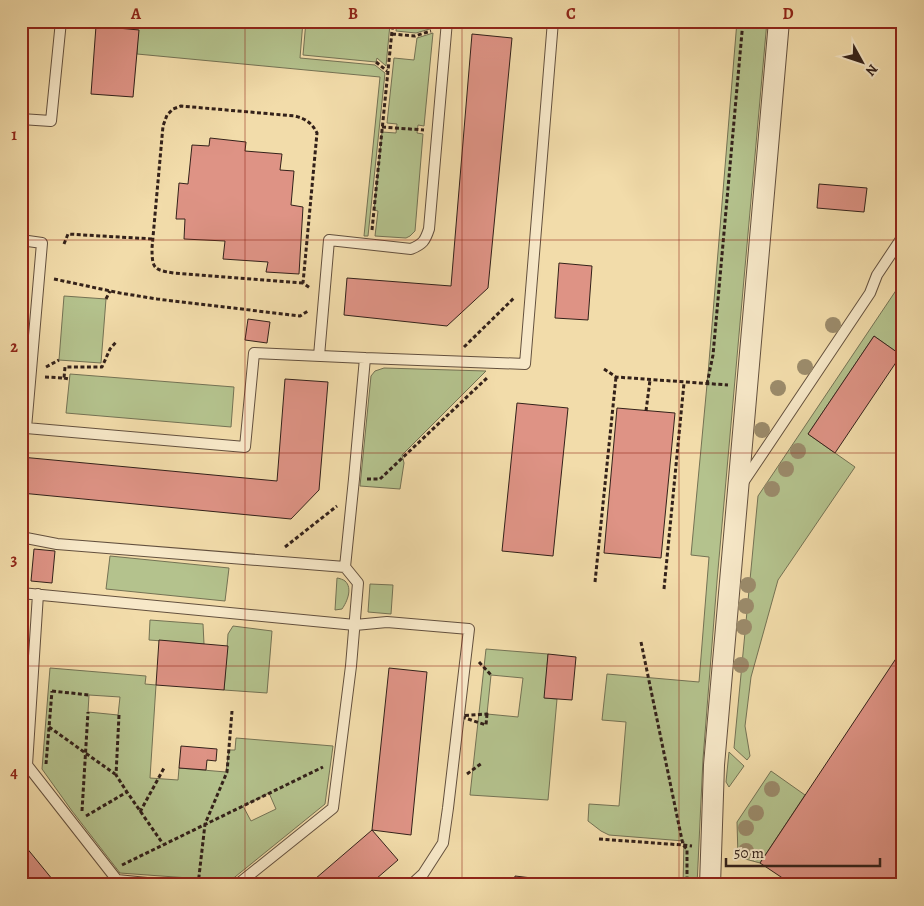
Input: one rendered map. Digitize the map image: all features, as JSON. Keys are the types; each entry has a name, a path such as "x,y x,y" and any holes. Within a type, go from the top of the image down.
{"street":[{"path":"710,885 714,765 779,21"}],"lane":[{"path":"21,119 50,121 61,21"},
{"path":"21,240 42,243 26,428 245,447 254,353 525,364 553,21"},
{"path":"319,356 329,240 411,248 420,245 426,239 447,24"},
{"path":"739,489 870,293 877,274 903,236"},
{"path":"237,885 333,808 355,625 358,583 345,567 365,358"},
{"path":"21,537 57,544 345,567"},
{"path":"21,593 355,625 387,622 469,629 443,843 423,874 411,885"},
{"path":"38,594 27,765 117,880 167,885"}],"path":[{"path":"371,244 393,21"},
{"path":"707,384 713,355 743,21"},
{"path":"392,34 415,36 447,24"},
{"path":"376,62 388,71"},
{"path":"303,283 317,133 314,126 306,119 295,116 181,106 173,109 167,115 163,126 153,239 152,262 155,267 161,271 303,283 311,289 310,296"},
{"path":"382,127 437,131"},
{"path":"64,244 68,234 153,239"},
{"path":"39,276 157,299 294,316 300,316 309,310"},
{"path":"449,361 532,281"},
{"path":"106,299 110,291"},
{"path":"64,378 66,367 102,367 110,349 117,341"},
{"path":"354,479 380,479 503,363"},
{"path":"604,369 616,378 734,386"},
{"path":"30,376 69,379"},
{"path":"595,582 616,378"},
{"path":"646,410 650,380"},
{"path":"664,589 684,383"},
{"path":"266,561 353,493"},
{"path":"641,642 683,845 686,850 687,885"},
{"path":"32,690 89,695"},
{"path":"46,768 52,691"},
{"path":"198,885 205,824 226,772 232,711"},
{"path":"88,712 82,818 127,792"},
{"path":"30,714 116,774 163,844"},
{"path":"116,774 119,715"},
{"path":"110,870 339,759"},
{"path":"140,812 164,768"},
{"path":"599,839 683,845"}],"green space":[{"path":"70,21 303,21 300,58 375,65 385,73 368,236 364,236 380,77 137,54 138,30 70,24"},
{"path":"306,21 362,21 390,24 386,66 377,58 376,62 303,55"},
{"path":"397,21 431,21 433,28 416,33 396,31"},
{"path":"737,21 767,21 717,581 703,759 697,885 683,885 684,841 609,835 588,821 589,804 619,806 626,722 602,720 607,674 699,682 709,557 691,555"},
{"path":"433,33 424,126 418,125 417,133 423,134 415,231 406,238 375,236 378,211 374,210 382,132 396,133 397,124 387,123 394,58 414,60 417,38"},
{"path":"903,280 903,353 901,355 874,336 808,434 855,467 778,580 751,677 745,726 750,756 747,760 734,748 758,496"},
{"path":"64,296 106,299 101,363 59,360"},
{"path":"384,368 486,371 402,455 404,463 400,489 360,486 371,376 375,371"},
{"path":"70,374 234,387 231,427 66,413"},
{"path":"110,556 229,568 225,601 106,589"},
{"path":"337,578 345,581 349,591 342,609 335,610"},
{"path":"370,584 393,585 391,614 368,612"},
{"path":"150,620 203,624 204,644 149,640"},
{"path":"233,626 272,631 267,693 224,690 228,634"},
{"path":"486,649 548,654 545,698 557,699 548,800 470,795","holes":["491,675 523,678 518,717 487,714"]},
{"path":"50,668 146,676 145,684 156,685 150,778 178,780 179,768 226,772 229,750 235,750 236,738 333,746 325,804 230,881 120,873 42,769","holes":["89,695 120,697 118,715 88,712","269,793 276,809 251,821 243,806"]},
{"path":"729,752 744,766 729,787 726,782"},
{"path":"771,771 805,795 760,863 738,857 737,822"}],"building":[{"path":"96,26 139,30 133,97 91,94"},
{"path":"472,34 512,38 488,288 447,326 344,315 347,278 451,286"},
{"path":"210,138 246,142 245,151 282,154 280,170 294,171 291,205 303,207 299,274 266,272 268,262 223,259 225,241 184,239 185,219 176,219 179,183 188,184 192,145 209,146"},
{"path":"819,184 867,188 864,212 817,208"},
{"path":"559,263 592,266 588,320 555,318"},
{"path":"248,319 270,322 267,343 245,340"},
{"path":"874,336 901,355 835,453 808,434"},
{"path":"285,379 328,382 319,490 291,519 21,493 21,457 277,481"},
{"path":"517,403 568,408 553,556 502,551"},
{"path":"617,408 675,413 661,558 604,553"},
{"path":"34,549 55,551 52,583 31,581"},
{"path":"159,640 228,646 224,690 156,685"},
{"path":"903,648 903,885 793,885 760,863"},
{"path":"548,654 576,657 572,700 544,698"},
{"path":"389,668 427,672 411,835 372,830"},
{"path":"181,746 217,749 216,761 207,760 206,770 179,768"},
{"path":"372,830 398,860 369,885 308,885"},
{"path":"21,841 57,885 21,885"},
{"path":"515,876 549,880 549,885 514,885"}]}
